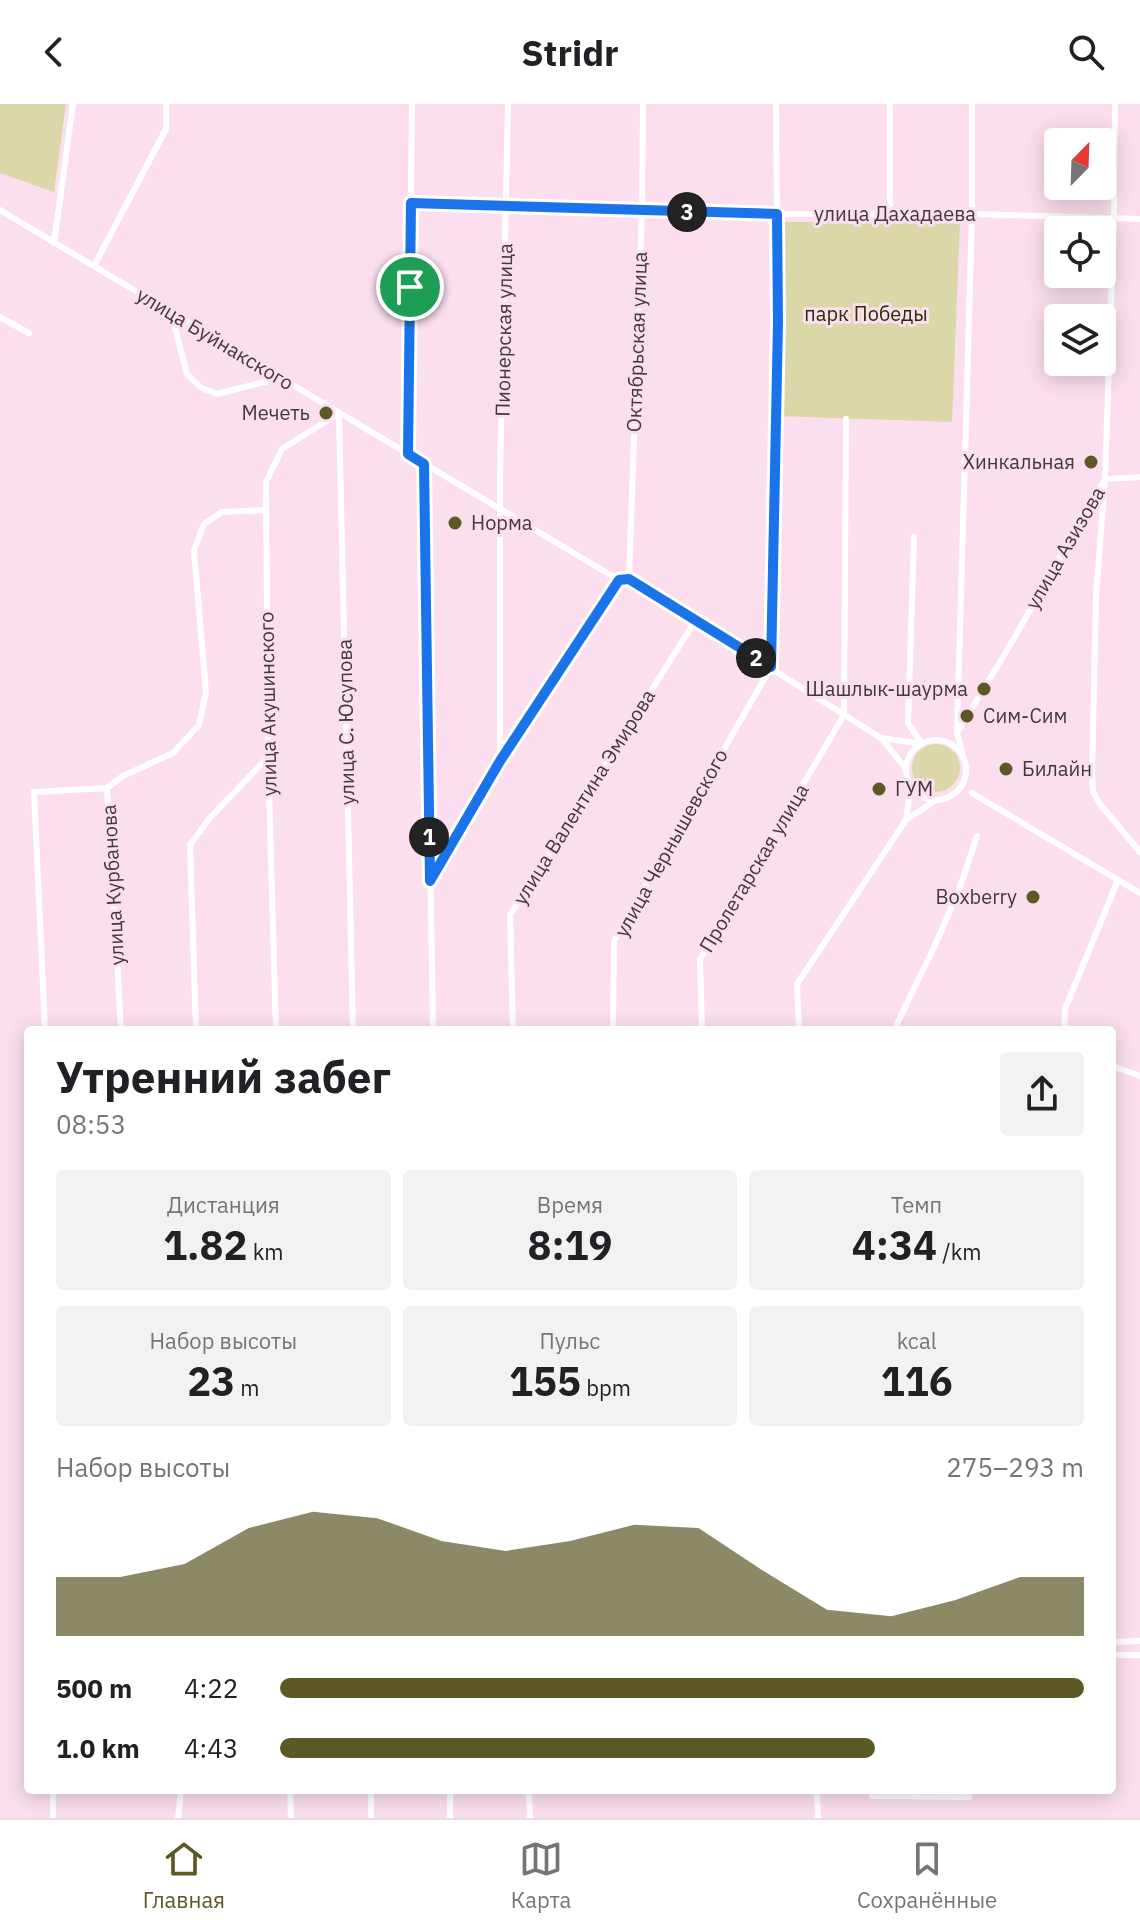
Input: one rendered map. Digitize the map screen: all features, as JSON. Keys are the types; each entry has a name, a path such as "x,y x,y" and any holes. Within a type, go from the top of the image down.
{"street":[{"path":"54,243 73,104"},
{"path":"94,266 166,129 166,104"},
{"path":"408,454 412,104"},
{"name":"Пионерская улица","path":"500,761 500,509 508,104"},
{"name":"Октябрьская улица","path":"629,579 643,104"},
{"path":"771,667 778,322 776,104"},
{"path":"890,104 890,214"},
{"path":"972,104 972,214 957,733 972,793"},
{"name":"улица Азизова","path":"1114,216 1115,104"},
{"name":"улица Дахадаева","path":"411,203 777,214 1044,217"},
{"name":"улица Буйнакского","path":"0,210 619,580"},
{"name":"улица Дахадаева","path":"1116,219 1140,219"},
{"name":"улица Азизова","path":"957,733 1105,479 1112,288"},
{"path":"171,312 187,374 200,387 217,394 280,378"},
{"path":"0,317 29,333"},
{"name":"улица Акушинского","path":"276,1026 268,757 266,482 282,449 339,413"},
{"name":"улица С. Юсупова","path":"339,413 353,1026"},
{"path":"844,715 846,419"},
{"path":"424,464 433,1026"},
{"path":"1140,477 1105,479 1096,596 1092,782 1099,803 1140,852"},
{"name":"улица Курбанова","path":"121,1026 107,788 123,776 173,753 199,725 206,692 194,551 204,524 222,512 266,510"},
{"path":"914,537 908,723 922,744"},
{"path":"430,881 500,761 619,580 629,579 881,738 906,770 917,793 936,800 972,793 1140,893"},
{"name":"улица Валентина Эмирова","path":"513,1026 510,915 695,621"},
{"name":"улица Чернышевского","path":"613,1026 614,941 771,667"},
{"name":"Пролетарская улица","path":"702,1026 700,959 844,715"},
{"path":"939,741 957,733"},
{"path":"881,738 922,744"},
{"path":"906,770 916,748 931,741 949,744 964,759"},
{"path":"196,1026 190,845 209,819 268,757"},
{"path":"953,795 961,787 966,768"},
{"path":"906,820 911,786"},
{"path":"45,1026 34,792 107,788"},
{"path":"799,1026 797,984 906,820 936,800"},
{"path":"896,1026 960,887 977,836"},
{"path":"1064,1026 1065,1009 1118,880"},
{"path":"1116,1067 1140,1076"},
{"path":"1116,1642 1140,1641"},
{"path":"1116,1655 1140,1655"},
{"path":"53,1794 53,1818"},
{"path":"178,1818 181,1794"},
{"path":"290,1794 291,1818"},
{"path":"371,1794 371,1818"},
{"path":"450,1794 450,1818"},
{"path":"529,1794 530,1818"},
{"path":"817,1794 818,1818"},
{"path":"872,1796 969,1797 969,1794"}],"green space":[{"path":"0,104 66,104 54,192 0,173"},
{"name":"парк Победы","path":"777,222 960,222 952,422 775,416"},
{"path":"936,744 953,751 960,768 953,785 936,792 919,785 912,768 919,751"}],"place":[{"name":"Мечеть","path":"326,413"},
{"name":"Хинкальная","path":"1091,462"},
{"name":"Норма","path":"455,523"},
{"name":"Шашлык-шаурма","path":"984,689"},
{"name":"Сим-Сим","path":"967,716"},
{"name":"Билайн","path":"1006,769"},
{"name":"ГУМ","path":"879,789"},
{"name":"Boxberry","path":"1033,897"}],"route":[{"path":"411,203 777,214 778,322 771,667 629,579 619,580 500,761 430,881 424,464 408,454 410,287 411,203"}]}
